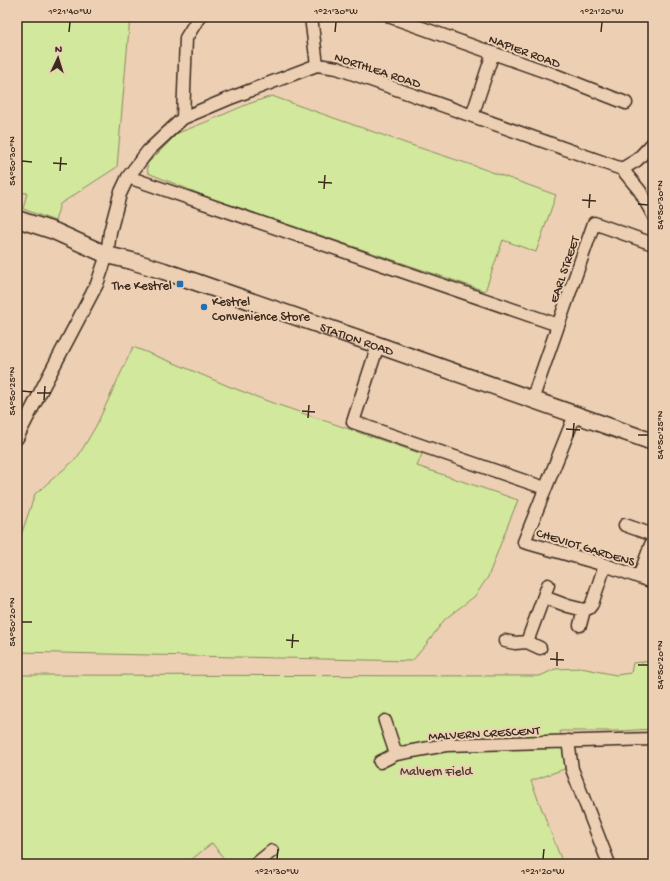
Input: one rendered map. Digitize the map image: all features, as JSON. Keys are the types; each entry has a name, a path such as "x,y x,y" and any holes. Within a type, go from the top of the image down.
{"main road":[{"name":"STATION ROAD","path":"17,219 54,231 107,255 164,270 653,442"}],"street":[{"path":"183,118 186,38 199,17"},
{"path":"311,17 317,65"},
{"name":"NAPIER ROAD","path":"391,17 555,75 626,103"},
{"path":"472,116 493,53"},
{"name":"NORTHLEA ROAD","path":"17,438 97,284 107,255 110,232 120,194 128,177 148,150 183,118 317,65 338,68 622,169"},
{"path":"653,142 637,160 622,169 640,191 653,215"},
{"path":"128,177 558,325"},
{"name":"EARL STREET","path":"532,400 594,223 653,244"},
{"path":"378,345 353,422 545,488 575,415"},
{"name":"CHEVIOT GARDENS","path":"545,488 524,542 605,565 653,582"},
{"path":"625,525 653,535"},
{"name":"CHEVIOT GARDENS","path":"639,577 653,539"},
{"path":"544,598 584,610 589,608 592,604 605,565"},
{"path":"527,642 548,585"},
{"path":"580,625 584,610"},
{"path":"505,640 515,643 527,642 540,648"},
{"path":"385,721 396,754"},
{"name":"MALVERN CRESCENT","path":"380,762 396,754 446,745 653,739"},
{"path":"568,741 572,769 609,864"},
{"path":"259,863 272,850"}],"green space":[{"path":"17,17 130,17 117,167 60,204 55,221 23,209 27,193 17,192"},
{"path":"272,96 556,195 536,252 503,240 485,291 210,198 148,173 147,164 178,133 248,104"},
{"path":"133,347 270,402 422,454 417,466 518,500 488,577 475,596 445,619 412,661 17,652 17,547 35,494 77,458 96,426"},
{"name":"Malvern Field","path":"653,661 653,729 620,731 560,731 567,768 531,781 563,864 228,864 212,843 186,864 17,864 17,675 540,676 555,669 581,668 616,675 631,673 633,663"}],"place":[{"name":"The Kestrel","path":"180,284"},
{"name":"Kestrel Convenience Store","path":"204,307"}]}
